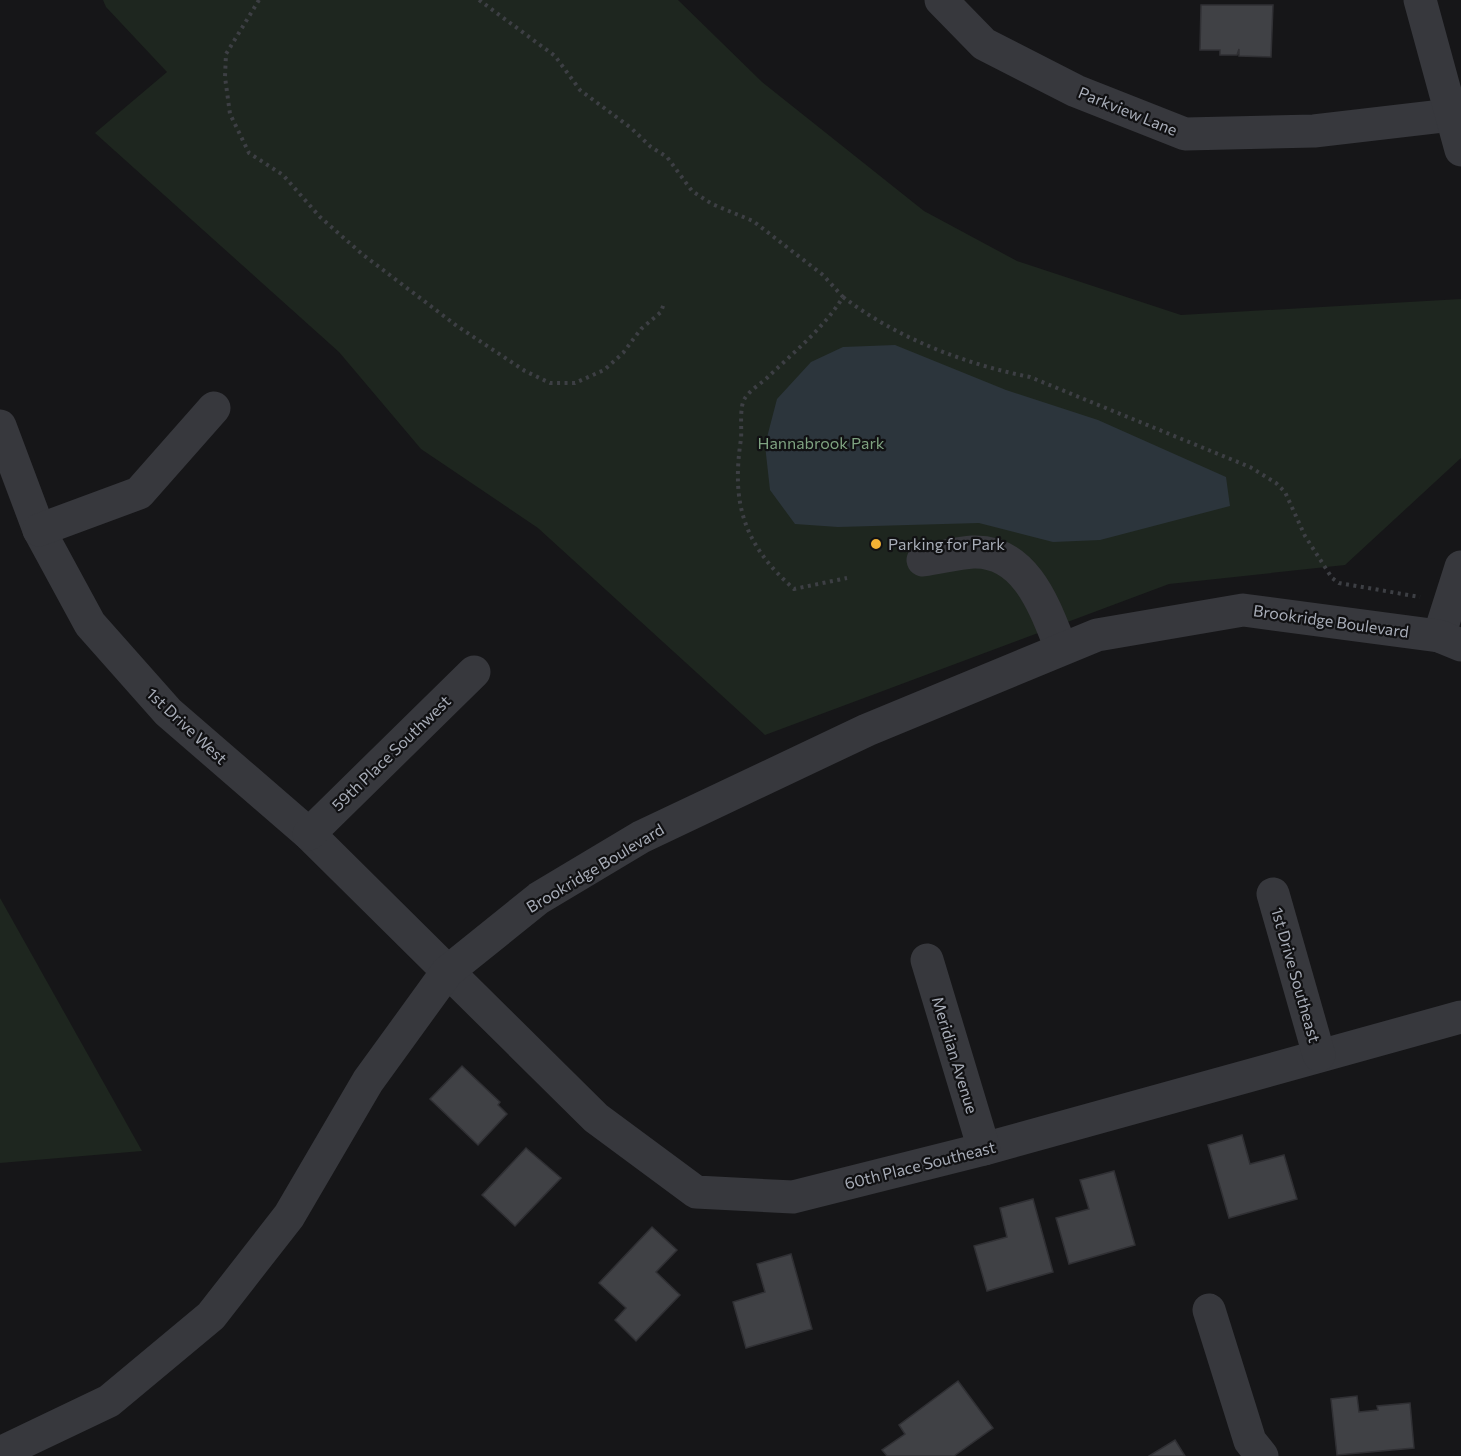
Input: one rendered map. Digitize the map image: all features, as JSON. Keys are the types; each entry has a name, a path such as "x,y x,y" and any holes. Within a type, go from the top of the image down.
{"street":[{"name":"Parkview Lane","path":"941,0 984,44 1077,91 1185,134 1314,132 1451,115"},
{"path":"1420,0 1461,150"},
{"path":"39,530 139,493 214,408"},
{"name":"1st Drive West","path":"0,426 39,530 90,624 168,712 309,834 447,972"},
{"path":"922,560 975,552 1004,558 1028,578 1043,604 1061,648"},
{"path":"1450,640 1450,602 1461,567"},
{"name":"Brookridge Boulevard","path":"0,1452 109,1401 211,1316 289,1216 368,1081 447,972 539,898 642,837 867,730 1097,635 1243,610 1450,640"},
{"name":"59th Place Southwest","path":"309,834 474,672"},
{"name":"1st Drive Southeast","path":"1273,894 1319,1055"},
{"name":"Meridian Avenue","path":"927,960 984,1149"},
{"name":"60th Place Southeast","path":"447,972 596,1118 696,1192 793,1197 984,1149 1461,1017"},
{"path":"1209,1310 1250,1441 1262,1456"}],"path":[{"path":"260,0 226,54 225,77 230,114 249,153 283,175 320,218 332,225 362,254 457,327 541,379 550,383 575,383 604,370 623,353 641,329 661,312 664,303"},
{"path":"479,0 555,56 580,90 631,128 651,147 667,157 692,191 712,204 753,221 823,275 843,297 870,317 903,335 1001,371 1030,377 1250,467 1276,483 1285,492 1305,536 1332,578 1339,583 1450,602"},
{"path":"843,297 815,335 796,349 744,399 736,460 739,494 747,532 778,574 794,589 847,578"}],"green space":[{"name":"Hannabrook Park","path":"103,0 678,0 762,82 924,211 1017,261 1181,315 1461,299 1461,458 1345,565 1169,584 765,735 538,528 421,449 339,352 95,133 167,72 106,7"},
{"path":"0,898 142,1151 0,1163"}],"shaded area":[{"path":"895,345 1006,390 1098,420 1226,477 1230,506 1100,540 1053,542 979,523 838,527 795,524 770,490 765,445 777,399 811,362 843,347"}],"building":[{"path":"1201,5 1273,5 1271,57 1239,56 1239,49 1237,55 1220,55 1220,50 1200,50"},
{"path":"462,1066 500,1102 498,1105 507,1114 478,1145 430,1099"},
{"path":"1242,1135 1250,1164 1284,1155 1297,1199 1229,1218 1208,1145"},
{"path":"526,1148 561,1178 515,1226 482,1195"},
{"path":"1114,1171 1135,1245 1069,1264 1056,1218 1089,1209 1080,1180"},
{"path":"1033,1199 1053,1272 987,1291 974,1246 1007,1237 1000,1208"},
{"path":"652,1227 677,1250 656,1272 680,1295 636,1341 615,1320 626,1308 599,1283"},
{"path":"791,1254 812,1329 746,1348 733,1302 765,1292 757,1264"},
{"path":"958,1381 993,1428 954,1456 887,1456 882,1450 905,1434 899,1425"},
{"path":"1357,1396 1359,1412 1378,1410 1377,1406 1410,1403 1414,1448 1337,1455 1331,1399"},
{"path":"1175,1440 1185,1456 1149,1456"}],"place":[{"name":"Parking for Park","path":"876,544"}]}
